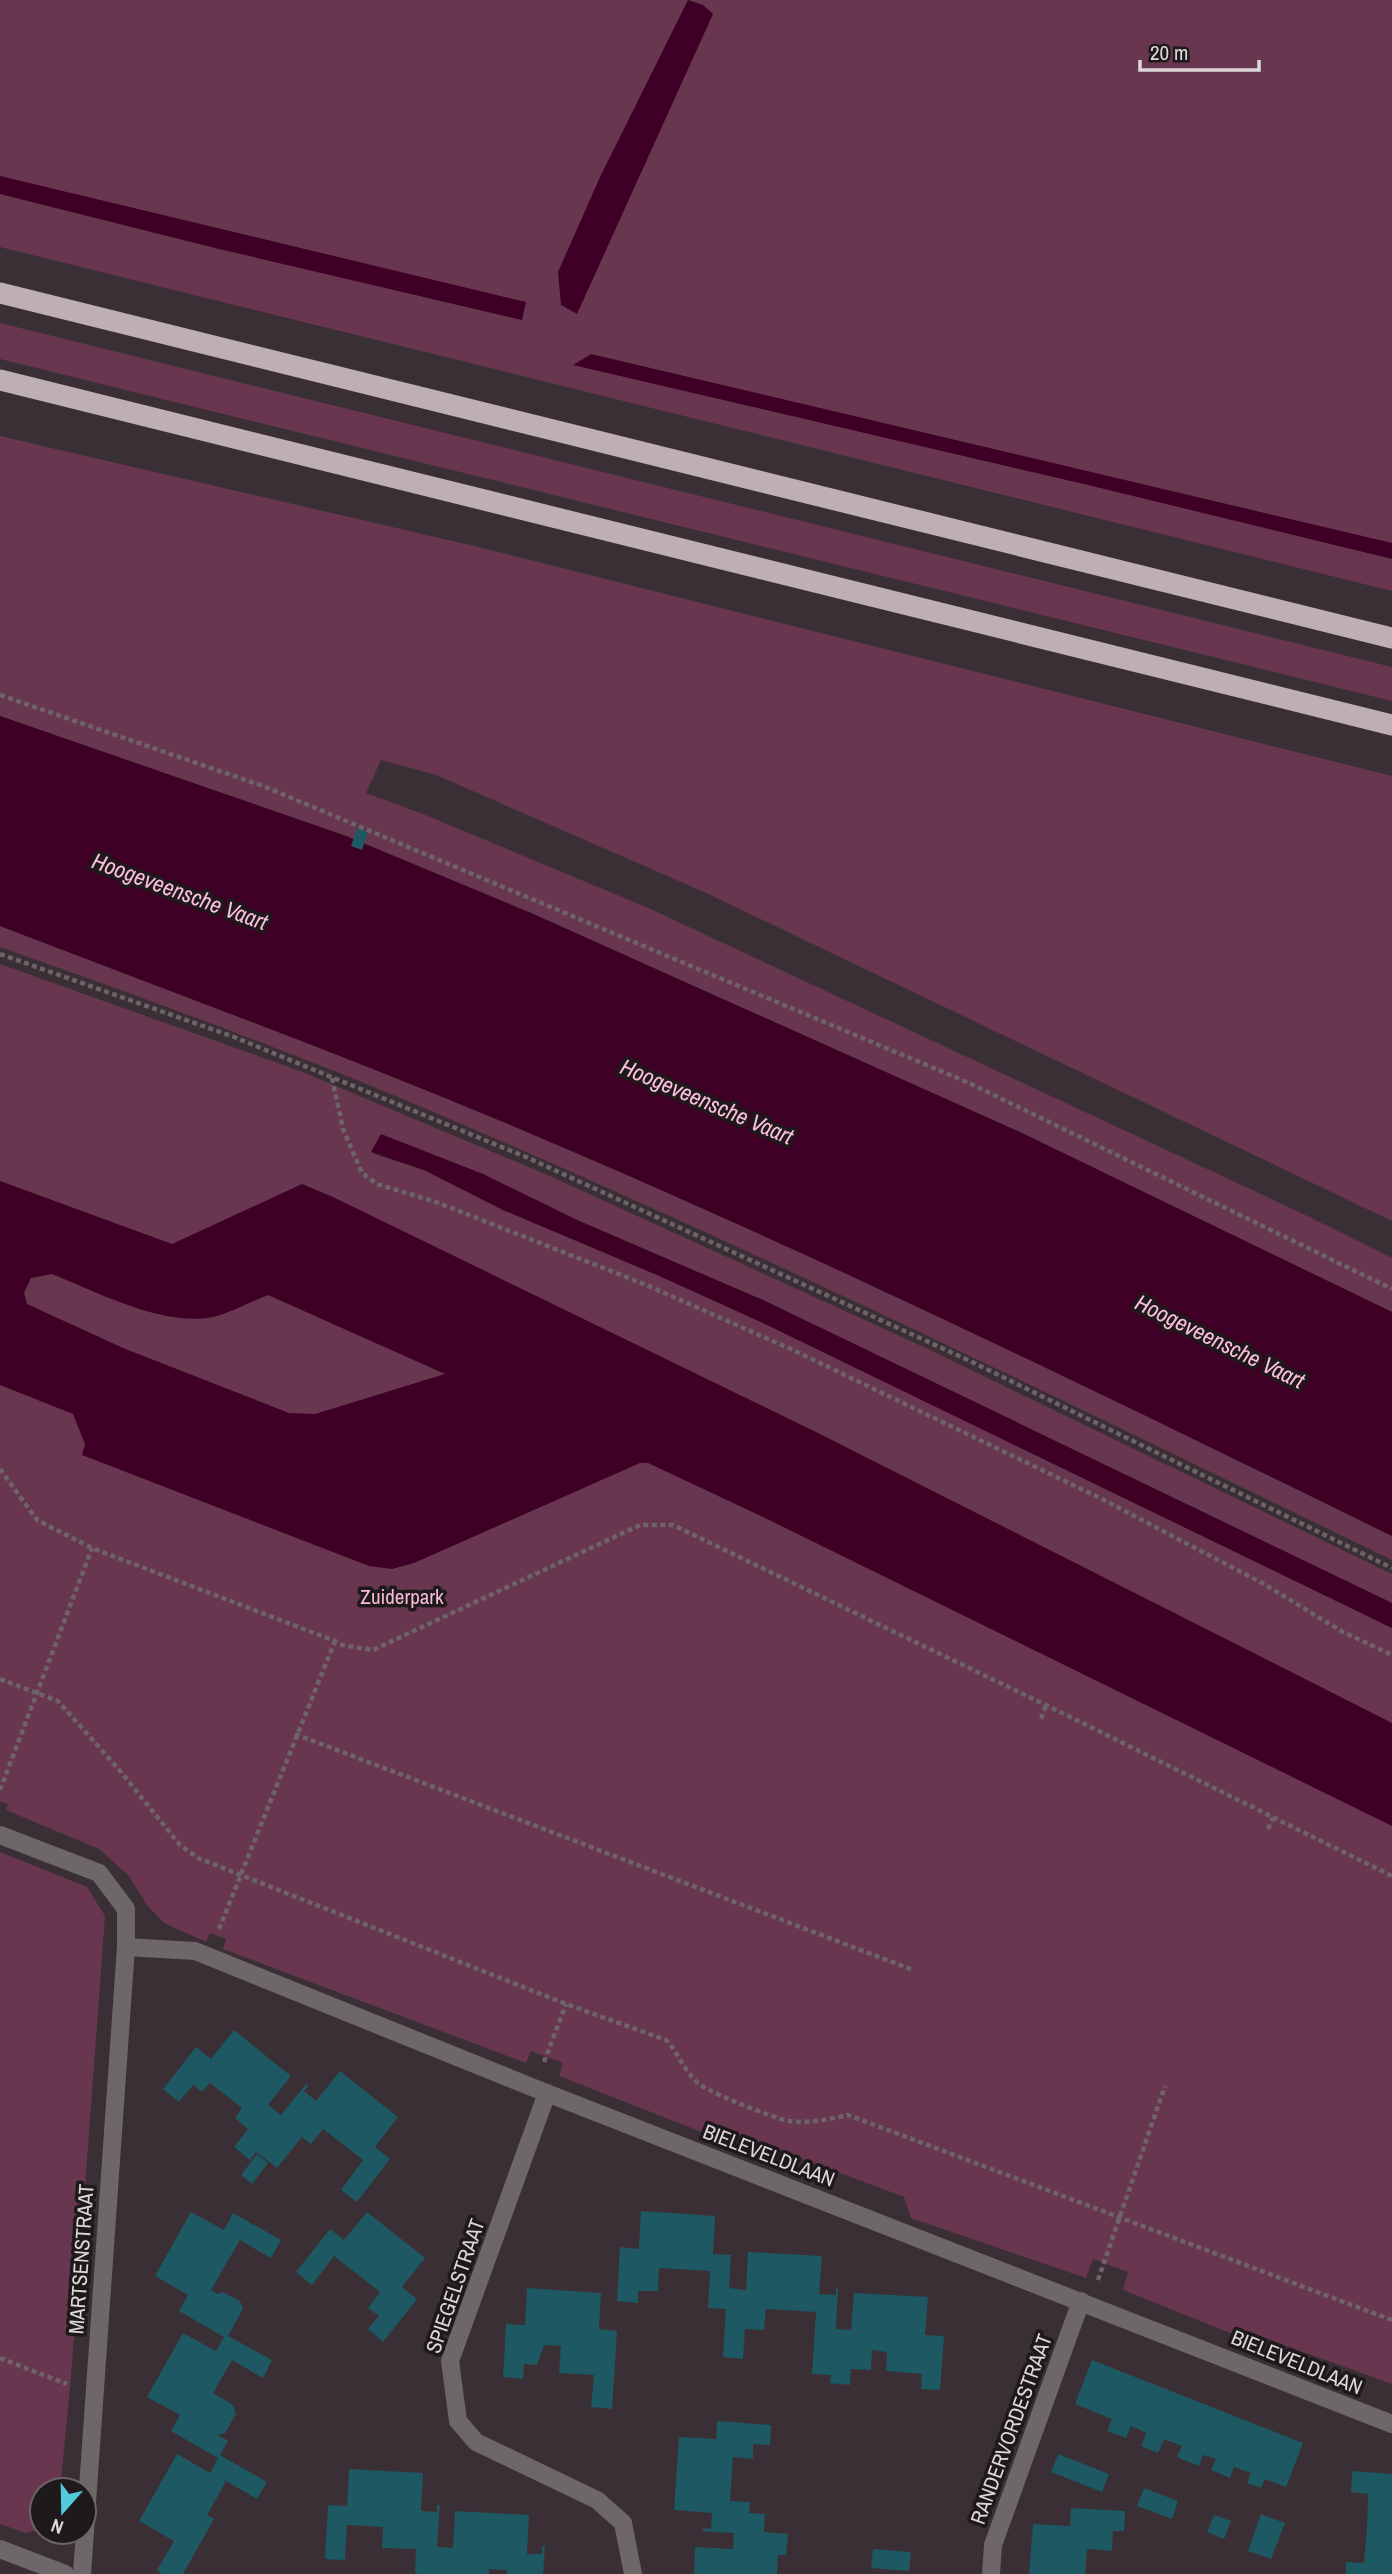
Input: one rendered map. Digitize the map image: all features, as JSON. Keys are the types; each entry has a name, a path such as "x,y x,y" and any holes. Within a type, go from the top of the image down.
{"highway":[{"path":"0,293 1392,638"},
{"path":"0,380 1392,725"}],"street":[{"name":"MARTSENSTRAAT","path":"0,1835 99,1873 126,1909 126,1947 82,2574"},
{"name":"BIELEVELDLAAN","path":"126,1947 195,1951 541,2090 1392,2424"},
{"name":"SPIEGELSTRAAT","path":"541,2090 450,2361 458,2421 476,2442 597,2500 623,2523 633,2574"},
{"name":"RANDERVORDESTRAAT","path":"991,2574 993,2545 1086,2303"},
{"path":"0,2549 65,2574"}],"path":[{"path":"0,695 263,786 967,1082 1392,1289"},
{"path":"0,954 234,1037 526,1157 970,1361 1392,1568"},
{"path":"332,1077 343,1129 362,1173 377,1184 436,1202 644,1284 793,1350 1100,1497 1262,1583 1343,1632 1392,1655"},
{"path":"0,1469 37,1520 92,1548 335,1641 342,1646 373,1650 640,1525 673,1525 1392,1876"},
{"path":"0,1790 92,1548"},
{"path":"207,1957 295,1734 335,1641"},
{"path":"0,1679 58,1701 121,1772 180,1845 198,1858 566,2004 666,2040 702,2086 748,2106 789,2121 821,2121 848,2115 1392,2320"},
{"path":"1041,1719 1045,1705"},
{"path":"295,1734 913,1970"},
{"path":"1268,1829 1273,1818"},
{"path":"541,2090 566,2004"},
{"path":"1086,2303 1120,2218 1166,2086"},
{"path":"0,2358 94,2395"}],"green space":[{"path":"0,0 688,0 703,5 689,0 1392,0 1392,591 0,247"},
{"path":"0,323 1392,667 1392,701 0,359"},
{"path":"0,436 474,546 1392,776 1392,1221 704,892 436,775 381,760 366,793 646,907 1392,1258 1392,1312 1024,1134 531,913 346,836 0,716"},
{"path":"0,926 428,1091 777,1242 1392,1536 1392,1560 913,1329 551,1163 323,1066 0,947"},
{"name":"Zuiderpark","path":"0,964 300,1071 550,1176 928,1349 1392,1574 1392,1603 765,1301 577,1220 483,1174 371,1153 424,1170 503,1210 708,1296 1392,1628 1392,2384 1262,2337 1250,2341 1123,2290 1128,2272 1093,2259 1086,2278 911,2218 904,2197 729,2131 717,2138 559,2076 563,2063 531,2051 526,2063 223,1949 226,1939 210,1933 206,1942 164,1923 147,1905 128,1875 99,1849 6,1810 8,1804 0,1801"},
{"path":"0,1852 87,1887 105,1916 61,2476 28,2476 28,2532 0,2524"}],"water":[{"path":"688,0 703,5 713,14 577,314 561,305 558,272 600,177"},
{"path":"0,176 526,302 522,320 0,194"},
{"path":"591,354 1392,543 1392,559 573,365"},
{"name":"Hoogeveensche Vaart","path":"0,716 346,836 531,913 1024,1134 1392,1312 1392,1536 983,1338 673,1195 428,1091 0,926"},
{"path":"381,1134 483,1174 577,1220 765,1301 1392,1603 1392,1628 765,1324 503,1210 424,1170 371,1152"},
{"path":"0,1181 172,1244 302,1184 818,1433 1392,1723 1392,1826 648,1463 640,1463 414,1563 392,1569 369,1566 82,1455 85,1444 73,1414 0,1385","holes":["52,1274 128,1305 188,1319 222,1315 268,1295 445,1374 315,1414 289,1413 123,1348 27,1304 24,1293 31,1278"]}],"building":[{"path":"357,828 368,832 362,850 351,846"},
{"path":"234,2030 291,2076 268,2105 281,2115 306,2084 308,2086 304,2091 316,2101 340,2071 398,2117 375,2147 390,2159 357,2202 341,2190 363,2160 323,2129 311,2144 302,2137 277,2168 256,2152 250,2160 234,2147 248,2129 235,2118 242,2108 210,2083 202,2092 193,2085 179,2102 163,2089 196,2047 211,2059"},
{"path":"257,2154 268,2163 252,2184 241,2175"},
{"path":"641,2211 715,2216 713,2254 731,2255 729,2288 746,2290 748,2252 822,2256 819,2294 836,2295 836,2288 838,2289 836,2329 851,2330 854,2293 928,2297 925,2335 944,2336 940,2390 921,2389 922,2374 886,2371 887,2352 872,2350 871,2370 851,2369 850,2385 830,2383 831,2375 812,2374 816,2312 766,2309 764,2330 745,2329 743,2359 723,2357 726,2309 708,2308 710,2271 659,2268 658,2291 638,2291 638,2303 617,2301 620,2247 639,2249"},
{"path":"191,2212 224,2230 233,2213 281,2240 271,2258 240,2240 211,2290 218,2294 223,2292 240,2301 243,2309 228,2336 272,2360 263,2378 232,2360 213,2393 233,2405 236,2414 225,2433 217,2435 228,2441 220,2455 267,2482 257,2499 226,2481 207,2515 214,2519 183,2574 162,2574 157,2570 174,2541 139,2521 177,2454 210,2473 218,2458 171,2431 180,2415 147,2397 183,2333 216,2351 224,2337 179,2311 188,2295 155,2276"},
{"path":"367,2212 425,2258 402,2287 417,2299 383,2342 368,2329 379,2316 368,2308 380,2292 334,2256 312,2285 296,2272 330,2229 344,2240"},
{"path":"527,2288 601,2293 599,2329 617,2331 612,2409 591,2407 594,2375 559,2373 561,2346 544,2345 537,2365 524,2364 523,2379 503,2377 506,2324 525,2325"},
{"path":"1092,2360 1303,2443 1286,2487 1265,2479 1261,2488 1247,2483 1251,2473 1234,2467 1230,2478 1211,2470 1216,2459 1203,2455 1199,2466 1177,2457 1182,2446 1164,2439 1158,2453 1141,2446 1146,2433 1131,2426 1126,2438 1107,2431 1112,2419 1075,2404"},
{"path":"717,2421 771,2425 770,2445 753,2444 753,2459 733,2457 730,2501 750,2502 749,2513 765,2514 764,2532 788,2534 786,2555 778,2555 777,2574 694,2574 695,2547 733,2549 734,2533 703,2531 703,2528 711,2529 712,2513 674,2510 679,2437 716,2439"},
{"path":"1058,2454 1109,2474 1102,2492 1051,2472"},
{"path":"349,2469 423,2473 421,2511 437,2512 437,2505 440,2505 437,2547 453,2548 455,2511 529,2515 527,2554 542,2554 542,2546 545,2546 543,2574 507,2574 507,2570 489,2569 489,2574 418,2574 415,2572 416,2549 382,2548 383,2527 347,2525 345,2560 325,2559 328,2505 347,2506"},
{"path":"1352,2471 1392,2474 1392,2574 1346,2574 1346,2562 1364,2563 1367,2528 1368,2494 1351,2492"},
{"path":"1144,2488 1178,2501 1172,2519 1137,2506"},
{"path":"1071,2508 1125,2511 1124,2531 1113,2531 1112,2551 1087,2549 1085,2574 1029,2574 1033,2524 1070,2526"},
{"path":"1261,2514 1285,2523 1271,2559 1248,2551"},
{"path":"1214,2515 1231,2521 1224,2539 1207,2532"},
{"path":"873,2549 911,2552 909,2571 871,2568"}]}
